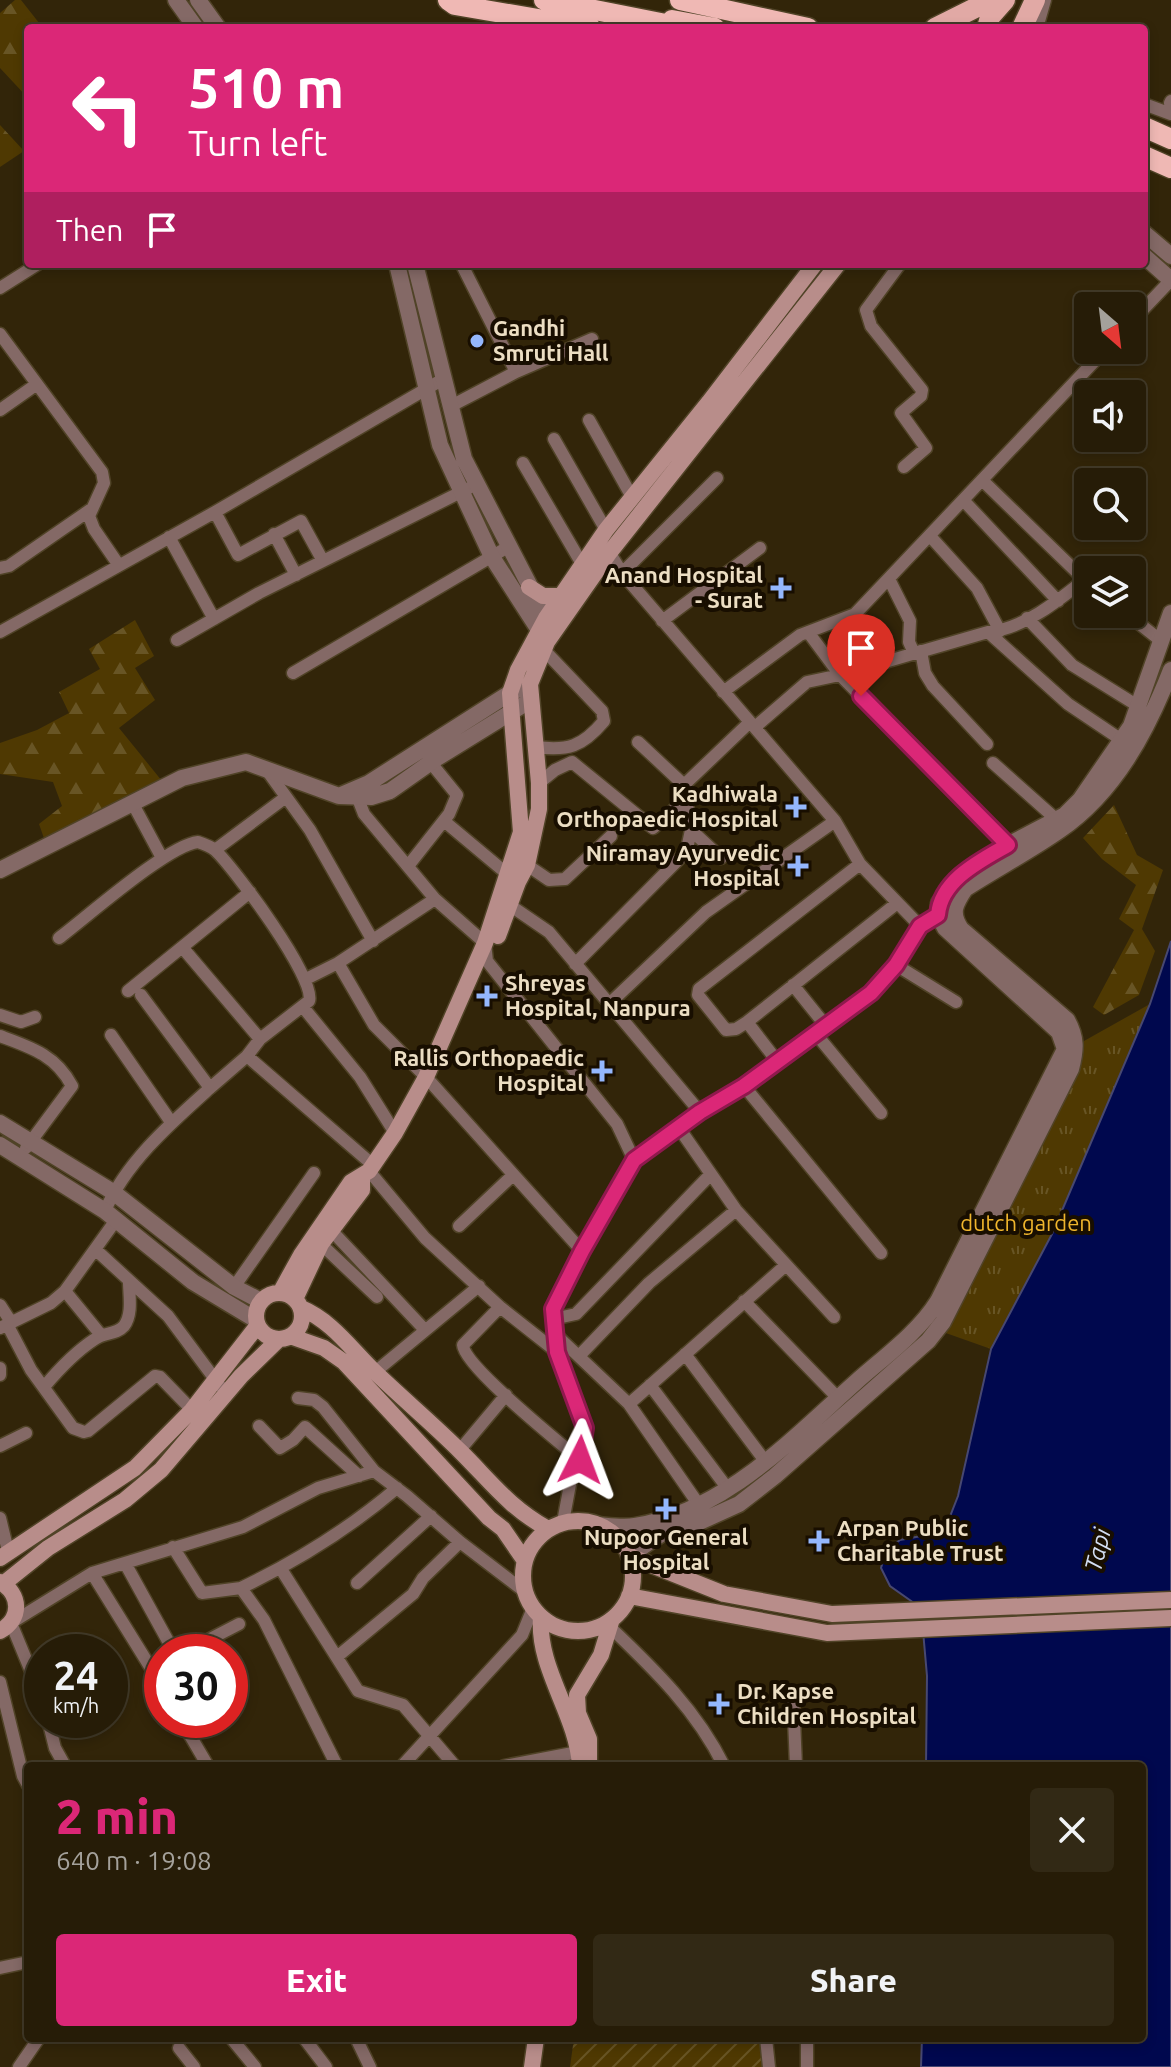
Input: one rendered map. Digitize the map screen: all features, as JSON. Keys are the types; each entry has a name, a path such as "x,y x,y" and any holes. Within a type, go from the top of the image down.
{"highway":[{"path":"448,0 455,5 567,24"},
{"path":"544,0 666,24"},
{"path":"575,0 695,24"},
{"path":"680,0 790,24"},
{"path":"1148,116 1171,126"},
{"path":"1148,129 1171,139"},
{"path":"1148,143 1171,154"},
{"path":"1148,158 1171,168"}],"main road":[{"path":"943,24 991,0"},
{"path":"988,24 990,17 1005,0"},
{"path":"480,965 485,943 513,878 527,865 539,809 531,692 545,634 561,596 603,533 812,268"},
{"path":"292,1300 326,1237 362,1190 368,1171 395,1133 511,906 522,815 511,702 518,670 835,268"},
{"path":"529,587 543,596 561,596"},
{"path":"5,1627 17,1609 9,1588 2,1583 48,1548 125,1500 161,1470 226,1395 299,1327 292,1300 301,1255 351,1182 368,1171"},
{"path":"4,1554 120,1479 192,1410 257,1323 261,1301 273,1293 292,1300 324,1320 514,1508 556,1526"},
{"path":"257,1323 266,1335 324,1348 344,1362 489,1518 503,1529 525,1561"},
{"path":"589,1762 589,1739 578,1713 577,1695 601,1655 611,1624 629,1596 633,1569 622,1542 611,1531 583,1521 556,1526 530,1548 525,1561 524,1591 537,1612 554,1625 584,1631 611,1624"},
{"path":"629,1556 724,1594 832,1614 1171,1600"},
{"path":"629,1596 827,1633 1171,1618"},
{"path":"537,1612 542,1647 575,1737 579,1759"},
{"path":"532,2067 536,2042"},
{"path":"538,2042 542,2067"}],"street":[{"path":"176,0 193,24"},
{"path":"198,0 215,24"},
{"path":"1027,21 1045,0"},
{"path":"1148,105 1171,114"},
{"path":"1148,236 1171,256"},
{"path":"1146,306 1171,280 1148,260"},
{"path":"0,288 32,268"},
{"path":"398,268 440,445 460,493 492,557 602,711 604,721 596,731 539,783"},
{"path":"416,268 464,459 529,587 545,634"},
{"path":"464,268 516,372"},
{"path":"897,268 866,310 871,326 922,390 921,396 904,408 902,416 926,448 904,467"},
{"path":"0,334 102,472 104,483 90,510 90,521 118,564"},
{"path":"451,406 516,372 592,339"},
{"path":"723,692 800,635 855,614 1092,364"},
{"path":"0,632 445,378"},
{"path":"0,410 37,384"},
{"path":"589,420 632,497"},
{"path":"554,439 622,573 835,821 860,864 920,926"},
{"path":"523,463 582,564"},
{"path":"622,573 717,478"},
{"path":"983,481 1074,569"},
{"path":"177,640 323,561 477,485"},
{"path":"964,501 1058,601"},
{"path":"0,568 9,566 90,510"},
{"path":"215,512 238,555 301,521 323,561"},
{"path":"274,534 296,575"},
{"path":"930,536 977,588 994,631 1068,704 1128,744"},
{"path":"169,537 214,619"},
{"path":"293,673 508,547"},
{"path":"662,621 760,548"},
{"path":"889,579 910,621 909,642 917,652 925,673 933,686 987,744"},
{"path":"684,785 807,682 994,631 1027,618 1074,590"},
{"path":"556,1526 580,1460 585,1428 557,1352 553,1309 634,1160 700,1112 744,1086 871,993 896,965 920,926 946,914 965,889 1060,830 1090,806 1116,777 1171,613"},
{"path":"1027,618 1072,665 1138,706"},
{"path":"1145,628 1160,640"},
{"path":"808,632 840,675 1008,845"},
{"path":"629,1556 664,1532 705,1520 739,1504 928,1341 948,1313 1071,1069 1076,1051 1075,1034 1067,1020 961,929 939,903 960,877 1008,845 1057,820 1080,800 1128,744 1171,670"},
{"path":"350,794 531,692"},
{"path":"3,867 182,778 246,762 350,794 371,797 390,791 511,702"},
{"path":"575,964 687,849 691,830 684,785 638,742"},
{"path":"536,747 566,756 653,828 685,800"},
{"path":"408,866 444,821 457,795 431,763"},
{"path":"993,763 1057,820"},
{"path":"266,769 318,843 373,941"},
{"path":"350,794 435,899 485,943"},
{"path":"215,850 286,797"},
{"path":"133,804 162,858"},
{"path":"444,821 513,878"},
{"path":"609,1004 706,912 835,821"},
{"path":"691,830 721,858"},
{"path":"527,865 549,880 565,879 611,836"},
{"path":"6,1325 51,1303 65,1291 96,1250 110,1215 113,1192 171,1122 247,1056 260,1039 303,1007 311,995 306,979 250,892 215,850 198,842 191,842 162,858 59,938"},
{"path":"860,864 697,992 726,1030 736,1029 747,1022 896,904"},
{"path":"210,1088 135,993 182,947 250,892"},
{"path":"306,979 338,963 435,899"},
{"path":"511,906 549,932 700,1112"},
{"path":"598,1525 635,1526 699,1505 728,1489 838,1398 932,1311 1065,1049 1059,1032 945,928 946,914"},
{"path":"182,947 260,1039"},
{"path":"338,963 374,1025 426,1077 582,1251"},
{"path":"480,965 617,1124 634,1160"},
{"path":"896,965 956,1002"},
{"path":"793,985 821,1030 881,1113"},
{"path":"303,1007 354,1069 395,1133"},
{"path":"0,1015 21,1022 35,1017"},
{"path":"747,1022 777,1061"},
{"path":"111,1035 171,1122"},
{"path":"0,1036 42,1052 57,1065 72,1086 18,1157"},
{"path":"247,1056 368,1171 425,1238 500,1307 557,1352"},
{"path":"744,1086 881,1253"},
{"path":"0,1123 113,1192 234,1287 261,1301"},
{"path":"679,1128 736,1210 834,1317"},
{"path":"0,1145 110,1215 193,1282 257,1323"},
{"path":"234,1287 314,1173"},
{"path":"459,1226 513,1175"},
{"path":"553,1325 576,1314 710,1175"},
{"path":"579,1356 649,1283 736,1210"},
{"path":"326,1237 377,1297"},
{"path":"326,1237 425,1330"},
{"path":"96,1250 168,1316 226,1395"},
{"path":"629,1404 786,1265"},
{"path":"44,1387 62,1365 101,1335 118,1331 127,1320 129,1282"},
{"path":"375,1372 479,1286"},
{"path":"65,1291 101,1335"},
{"path":"744,1301 838,1398"},
{"path":"0,1305 6,1325 27,1363 73,1428 84,1432 155,1376 160,1377 192,1410"},
{"path":"500,1307 463,1345 464,1351 506,1395 580,1460"},
{"path":"553,1325 579,1356 629,1404 699,1505"},
{"path":"685,1354 765,1461"},
{"path":"0,1368 0,1375"},
{"path":"650,1385 728,1489"},
{"path":"459,1451 506,1395"},
{"path":"298,1398 314,1400 323,1407 374,1471 524,1591"},
{"path":"259,1426 280,1448 305,1427 359,1476"},
{"path":"0,1446 26,1433"},
{"path":"24,1663 5,1627 92,1573 243,1527 318,1488 374,1471"},
{"path":"173,1547 202,1593 241,1588 281,1569 362,1517 397,1488"},
{"path":"357,1583 431,1516"},
{"path":"0,1518 4,1554"},
{"path":"338,1656 413,1594 423,1578 460,1542"},
{"path":"125,1563 164,1634"},
{"path":"281,1569 358,1691 383,1700 397,1701 452,1762"},
{"path":"92,1573 144,1647"},
{"path":"241,1588 264,1620 335,1762"},
{"path":"406,1762 522,1635 537,1612"},
{"path":"220,1634 239,1624"},
{"path":"611,1624 700,1721 722,1762"},
{"path":"0,1682 24,1778"},
{"path":"793,1696 796,1762"},
{"path":"52,1738 63,1762"},
{"path":"192,1738 206,1762"},
{"path":"547,1762 579,1759"},
{"path":"0,1968 24,1963"},
{"path":"19,2067 36,2042"},
{"path":"234,2042 255,2067"},
{"path":"307,2042 326,2067"},
{"path":"362,2042 370,2067"},
{"path":"766,2042 769,2067"},
{"path":"807,2042 807,2067"},
{"path":"179,2048 194,2067"}],"green space":[{"path":"15,0 21,0 40,24 24,24 24,94 0,68 0,13"},
{"path":"0,125 24,151 0,167"},
{"path":"135,620 154,656 135,668 155,700 119,728 162,781 45,841 39,824 62,806 53,782 0,774 0,743 37,730 69,713 59,692 100,669 89,649"},
{"path":"1114,805 1137,855 1163,870 1142,929 1155,951 1139,995 1104,1015 1093,1007 1134,930 1119,919 1136,885 1102,859 1083,838"},
{"name":"dutch garden","path":"1150,1004 1052,1234 991,1349 943,1332 1084,1041"},
{"path":"573,2042 762,2042 765,2067 570,2067"}],"water":[{"name":"Tapi","path":"1171,941 1171,2067 921,2067 922,2042 1146,2042 1146,1762 926,1762 927,1676 921,1608 890,1586 881,1568 886,1551 900,1540 932,1534 947,1524 958,1496 991,1349 1052,1234 1150,1004"}],"place":[{"name":"Gandhi Smruti Hall","path":"477,341"},
{"name":"Anand Hospital - Surat","path":"781,588"},
{"name":"Kadhiwala Orthopaedic Hospital","path":"796,807"},
{"name":"Niramay Ayurvedic Hospital","path":"798,866"},
{"name":"Shreyas Hospital, Nanpura","path":"487,996"},
{"name":"Rallis Orthopaedic Hospital","path":"602,1071"},
{"name":"Nupoor General Hospital","path":"666,1509"},
{"name":"Arpan Public Charitable Trust","path":"819,1541"},
{"name":"Dr. Kapse Children Hospital","path":"719,1704"}],"route":[{"path":"580,1460 585,1428 557,1352 553,1309 634,1160 700,1112 744,1086 871,993 896,965 920,926 938,915 943,896 960,877 1008,845 861,696"}]}
